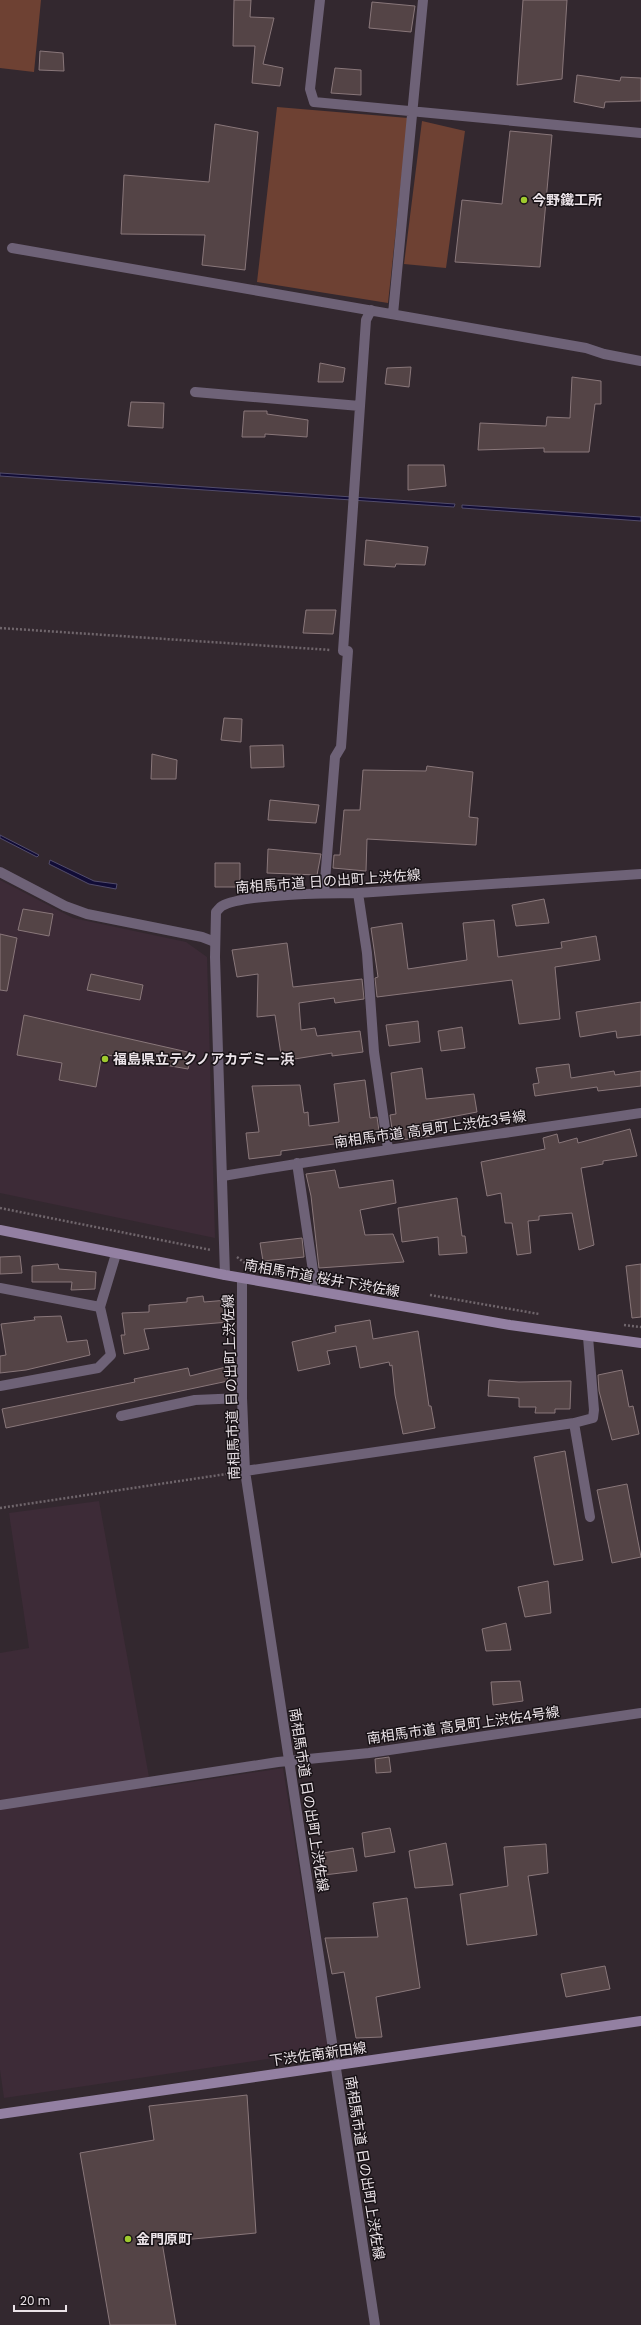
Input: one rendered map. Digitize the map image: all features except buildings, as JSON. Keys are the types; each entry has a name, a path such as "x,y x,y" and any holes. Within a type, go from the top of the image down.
{"street":[{"path":"320,0 310,89 314,102 485,119 641,132"},
{"path":"393,314 414,111 423,0"},
{"path":"12,248 586,348 604,354 641,361"},
{"path":"324,893 335,758 341,747 348,651 343,650 366,320 371,310"},
{"path":"195,392 360,406"},
{"path":"0,872 65,906 87,914 202,937 216,942"},
{"name":"南相馬市道 日の出町上渋佐線","path":"225,1275 216,942 216,912 222,906 238,900 324,893 358,893 641,874"},
{"path":"358,893 366,953 374,1052 388,1149"},
{"name":"南相馬市道 高見町上渋佐3号線","path":"223,1176 388,1149 641,1112"},
{"path":"297,1163 316,1291"},
{"name":"南相馬市道 桜井下渋佐線","path":"0,1230 225,1275 588,1337 641,1344"},
{"path":"0,1386 98,1368 111,1355 100,1307 116,1254"},
{"name":"南相馬市道 日の出町上渋佐線","path":"242,1278 242,1398 246,1471 375,2325"},
{"path":"0,1288 100,1307"},
{"path":"246,1471 574,1423 593,1418 594,1410 588,1337"},
{"path":"121,1416 195,1400 242,1398"},
{"path":"574,1423 590,1518"},
{"name":"南相馬市道 高見町上渋佐4号線","path":"0,1805 289,1762 369,1753 641,1713"},
{"name":"下渋佐南新田線","path":"0,2114 641,2021"}],"path":[{"path":"0,628 343,650"},
{"path":"0,1208 235,1255 245,1263 259,1266"},
{"path":"426,1295 540,1314"},
{"path":"618,1324 641,1328"},
{"path":"0,1508 246,1471"}],"shaded area":[{"path":"0,0 41,0 34,72 0,68"},
{"path":"277,107 408,118 388,303 257,282"},
{"path":"422,121 465,131 446,268 404,264"},
{"path":"0,473 455,504 454,507 0,476"},
{"path":"462,505 641,517 641,521 462,508"},
{"path":"0,835 39,855 37,857 0,838"},
{"path":"50,860 94,881 117,884 116,889 89,884 49,864"},
{"name":"福島県立テクノアカデミー浜","path":"0,880 73,918 186,942 207,957 215,1238 0,1193"},
{"path":"99,1501 151,1788 283,1768 328,2050 4,2098 0,2070 0,1653 29,1648 9,1513"}],"place":[{"name":"今野鐵工所","path":"524,200"},
{"name":"福島県立テクノアカデミー浜","path":"105,1059"},
{"name":"金門原町","path":"128,2239"}]}
